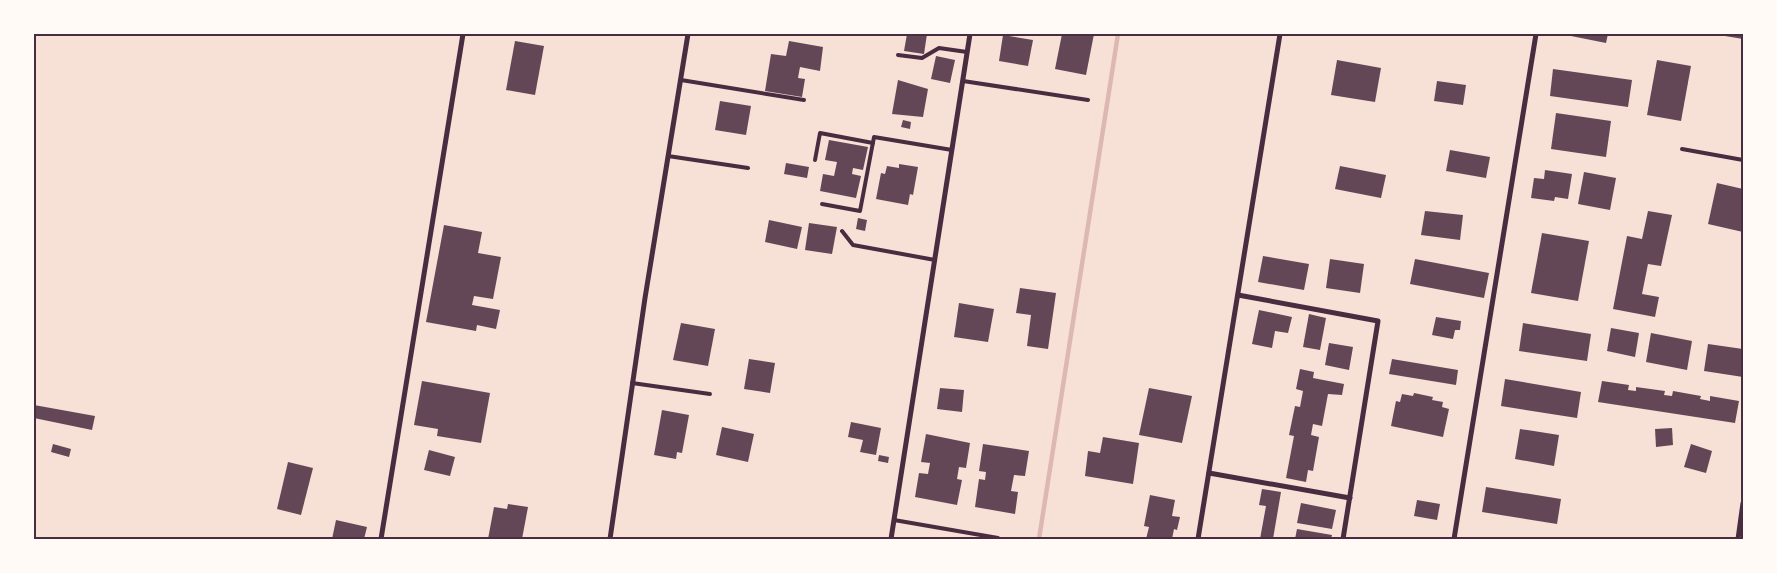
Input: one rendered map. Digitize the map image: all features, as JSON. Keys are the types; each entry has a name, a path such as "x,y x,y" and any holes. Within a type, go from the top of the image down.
{"street":[{"path":"381,539 463,34"},
{"path":"610,539 632,383 688,34"},
{"path":"891,539 970,34"},
{"path":"1198,539 1280,34"},
{"path":"1454,539 1536,34"},
{"path":"1238,295 1378,321 1343,539"},
{"path":"1209,473 1350,498"},
{"path":"1738,539 1743,503"}],"lane":[{"path":"898,55 922,58 939,48 967,52"},
{"path":"681,80 804,100"},
{"path":"963,81 1088,100"},
{"path":"815,160 820,134 873,143"},
{"path":"822,204 860,211 874,137 952,150"},
{"path":"1682,150 1743,160"},
{"path":"668,156 748,168"},
{"path":"842,231 853,245 935,260"},
{"path":"632,383 710,394"},
{"path":"894,520 998,538"}],"building":[{"path":"907,34 927,34 924,54 904,51"},
{"path":"1062,34 1094,34 1086,75 1055,69"},
{"path":"1572,34 1608,34 1606,43 1571,36"},
{"path":"1725,34 1743,34 1743,39 1725,36"},
{"path":"1003,35 1033,40 1028,66 999,61"},
{"path":"515,41 544,46 535,95 506,90"},
{"path":"789,41 823,47 820,71 800,67 798,78 805,79 802,97 765,91 771,54 786,56"},
{"path":"936,56 955,60 950,83 931,79"},
{"path":"1337,60 1381,68 1375,102 1331,95"},
{"path":"1657,60 1691,66 1681,121 1647,115"},
{"path":"1553,69 1632,80 1628,107 1550,96"},
{"path":"898,80 928,89 923,117 892,114"},
{"path":"1437,81 1466,85 1463,105 1434,101"},
{"path":"720,101 751,106 746,135 715,130"},
{"path":"1556,113 1611,121 1606,157 1551,149"},
{"path":"903,120 911,122 910,129 901,127"},
{"path":"829,140 868,147 863,170 853,168 852,174 861,176 856,198 820,191 823,174 834,176 837,162 825,160"},
{"path":"1450,150 1490,157 1486,178 1446,171"},
{"path":"786,163 809,167 807,178 784,174"},
{"path":"899,164 918,167 913,195 910,194 908,205 876,199 881,173 885,174 887,166 899,168"},
{"path":"1340,166 1386,175 1381,198 1335,189"},
{"path":"1545,170 1572,174 1568,199 1555,197 1554,201 1531,198 1534,178 1544,179"},
{"path":"1584,172 1616,178 1610,210 1578,204"},
{"path":"1717,183 1743,189 1743,232 1708,224"},
{"path":"1425,211 1463,215 1460,240 1421,235"},
{"path":"1648,211 1672,215 1661,266 1648,264 1642,294 1659,297 1655,317 1613,309 1627,236 1642,239"},
{"path":"858,218 867,220 865,231 856,229"},
{"path":"769,220 802,227 797,249 765,242"},
{"path":"809,223 837,227 832,254 805,250"},
{"path":"444,225 482,232 478,253 501,257 493,299 474,296 472,305 500,310 496,329 477,325 476,331 426,322"},
{"path":"1542,233 1589,241 1578,301 1531,293"},
{"path":"1263,256 1309,264 1304,290 1258,282"},
{"path":"1330,259 1364,264 1360,293 1326,288"},
{"path":"1415,259 1489,273 1484,298 1410,284"},
{"path":"1020,288 1056,293 1048,349 1027,346 1031,315 1016,313"},
{"path":"959,303 994,309 988,342 954,337"},
{"path":"1259,310 1292,317 1288,333 1275,331 1272,348 1252,344"},
{"path":"1309,314 1326,318 1320,350 1303,347"},
{"path":"1436,317 1461,321 1460,330 1455,330 1453,339 1432,335"},
{"path":"681,323 715,329 708,366 673,360"},
{"path":"1523,323 1591,334 1587,361 1519,351"},
{"path":"1611,328 1639,333 1635,357 1607,351"},
{"path":"1651,333 1692,341 1687,370 1646,362"},
{"path":"1329,343 1353,347 1349,370 1325,365"},
{"path":"1708,344 1743,349 1743,377 1704,371"},
{"path":"749,359 775,363 770,393 744,389"},
{"path":"1392,359 1458,370 1456,385 1389,374"},
{"path":"1300,369 1314,372 1313,378 1344,384 1342,395 1328,394 1322,426 1313,424 1311,435 1319,437 1313,471 1308,470 1306,482 1286,478 1294,436 1289,435 1295,406 1300,407 1303,391 1296,389"},
{"path":"1505,379 1581,392 1577,418 1501,406"},
{"path":"422,381 490,393 481,443 437,436 438,429 414,425"},
{"path":"1602,381 1629,385 1628,390 1636,391 1636,387 1665,391 1664,395 1672,396 1673,391 1701,396 1700,399 1710,401 1710,396 1739,401 1735,423 1598,402"},
{"path":"940,388 964,390 962,412 937,409"},
{"path":"1149,388 1192,396 1182,443 1139,435"},
{"path":"1414,393 1433,397 1432,400 1443,402 1442,407 1449,409 1443,437 1391,426 1396,401 1400,402 1402,394 1413,396"},
{"path":"34,405 95,416 92,430 34,418"},
{"path":"662,410 689,415 682,453 677,452 676,459 654,455"},
{"path":"851,422 881,428 876,455 860,452 863,440 848,437"},
{"path":"722,427 754,434 748,462 716,455"},
{"path":"1672,428 1673,445 1656,447 1655,429"},
{"path":"1520,429 1559,435 1554,466 1515,459"},
{"path":"926,434 970,443 966,468 959,467 957,479 962,480 957,505 915,497 919,473 928,474 930,463 921,462"},
{"path":"1103,437 1139,443 1133,484 1085,476 1088,451 1100,453"},
{"path":"53,444 71,449 69,457 51,452"},
{"path":"983,444 1029,451 1025,476 1014,475 1011,491 1018,492 1015,514 975,507 979,479 985,480 986,472 979,471"},
{"path":"1691,444 1712,451 1706,473 1684,467"},
{"path":"429,450 455,457 450,476 424,470"},
{"path":"879,455 889,457 888,463 878,461"},
{"path":"288,462 313,468 301,515 277,509"},
{"path":"1486,487 1561,499 1557,524 1482,512"},
{"path":"1262,489 1281,492 1273,539 1260,539 1266,506 1259,505"},
{"path":"1150,495 1175,500 1172,516 1180,517 1177,530 1174,529 1172,539 1146,539 1149,527 1144,526"},
{"path":"1417,500 1440,504 1437,520 1414,516"},
{"path":"1301,503 1336,510 1332,529 1297,523"},
{"path":"508,504 528,507 522,539 488,539 494,507 507,509"},
{"path":"336,520 367,527 364,539 332,539"},
{"path":"1297,529 1332,535 1331,539 1295,539"}],"waterway":[{"path":"1039,539 1118,34"}]}
